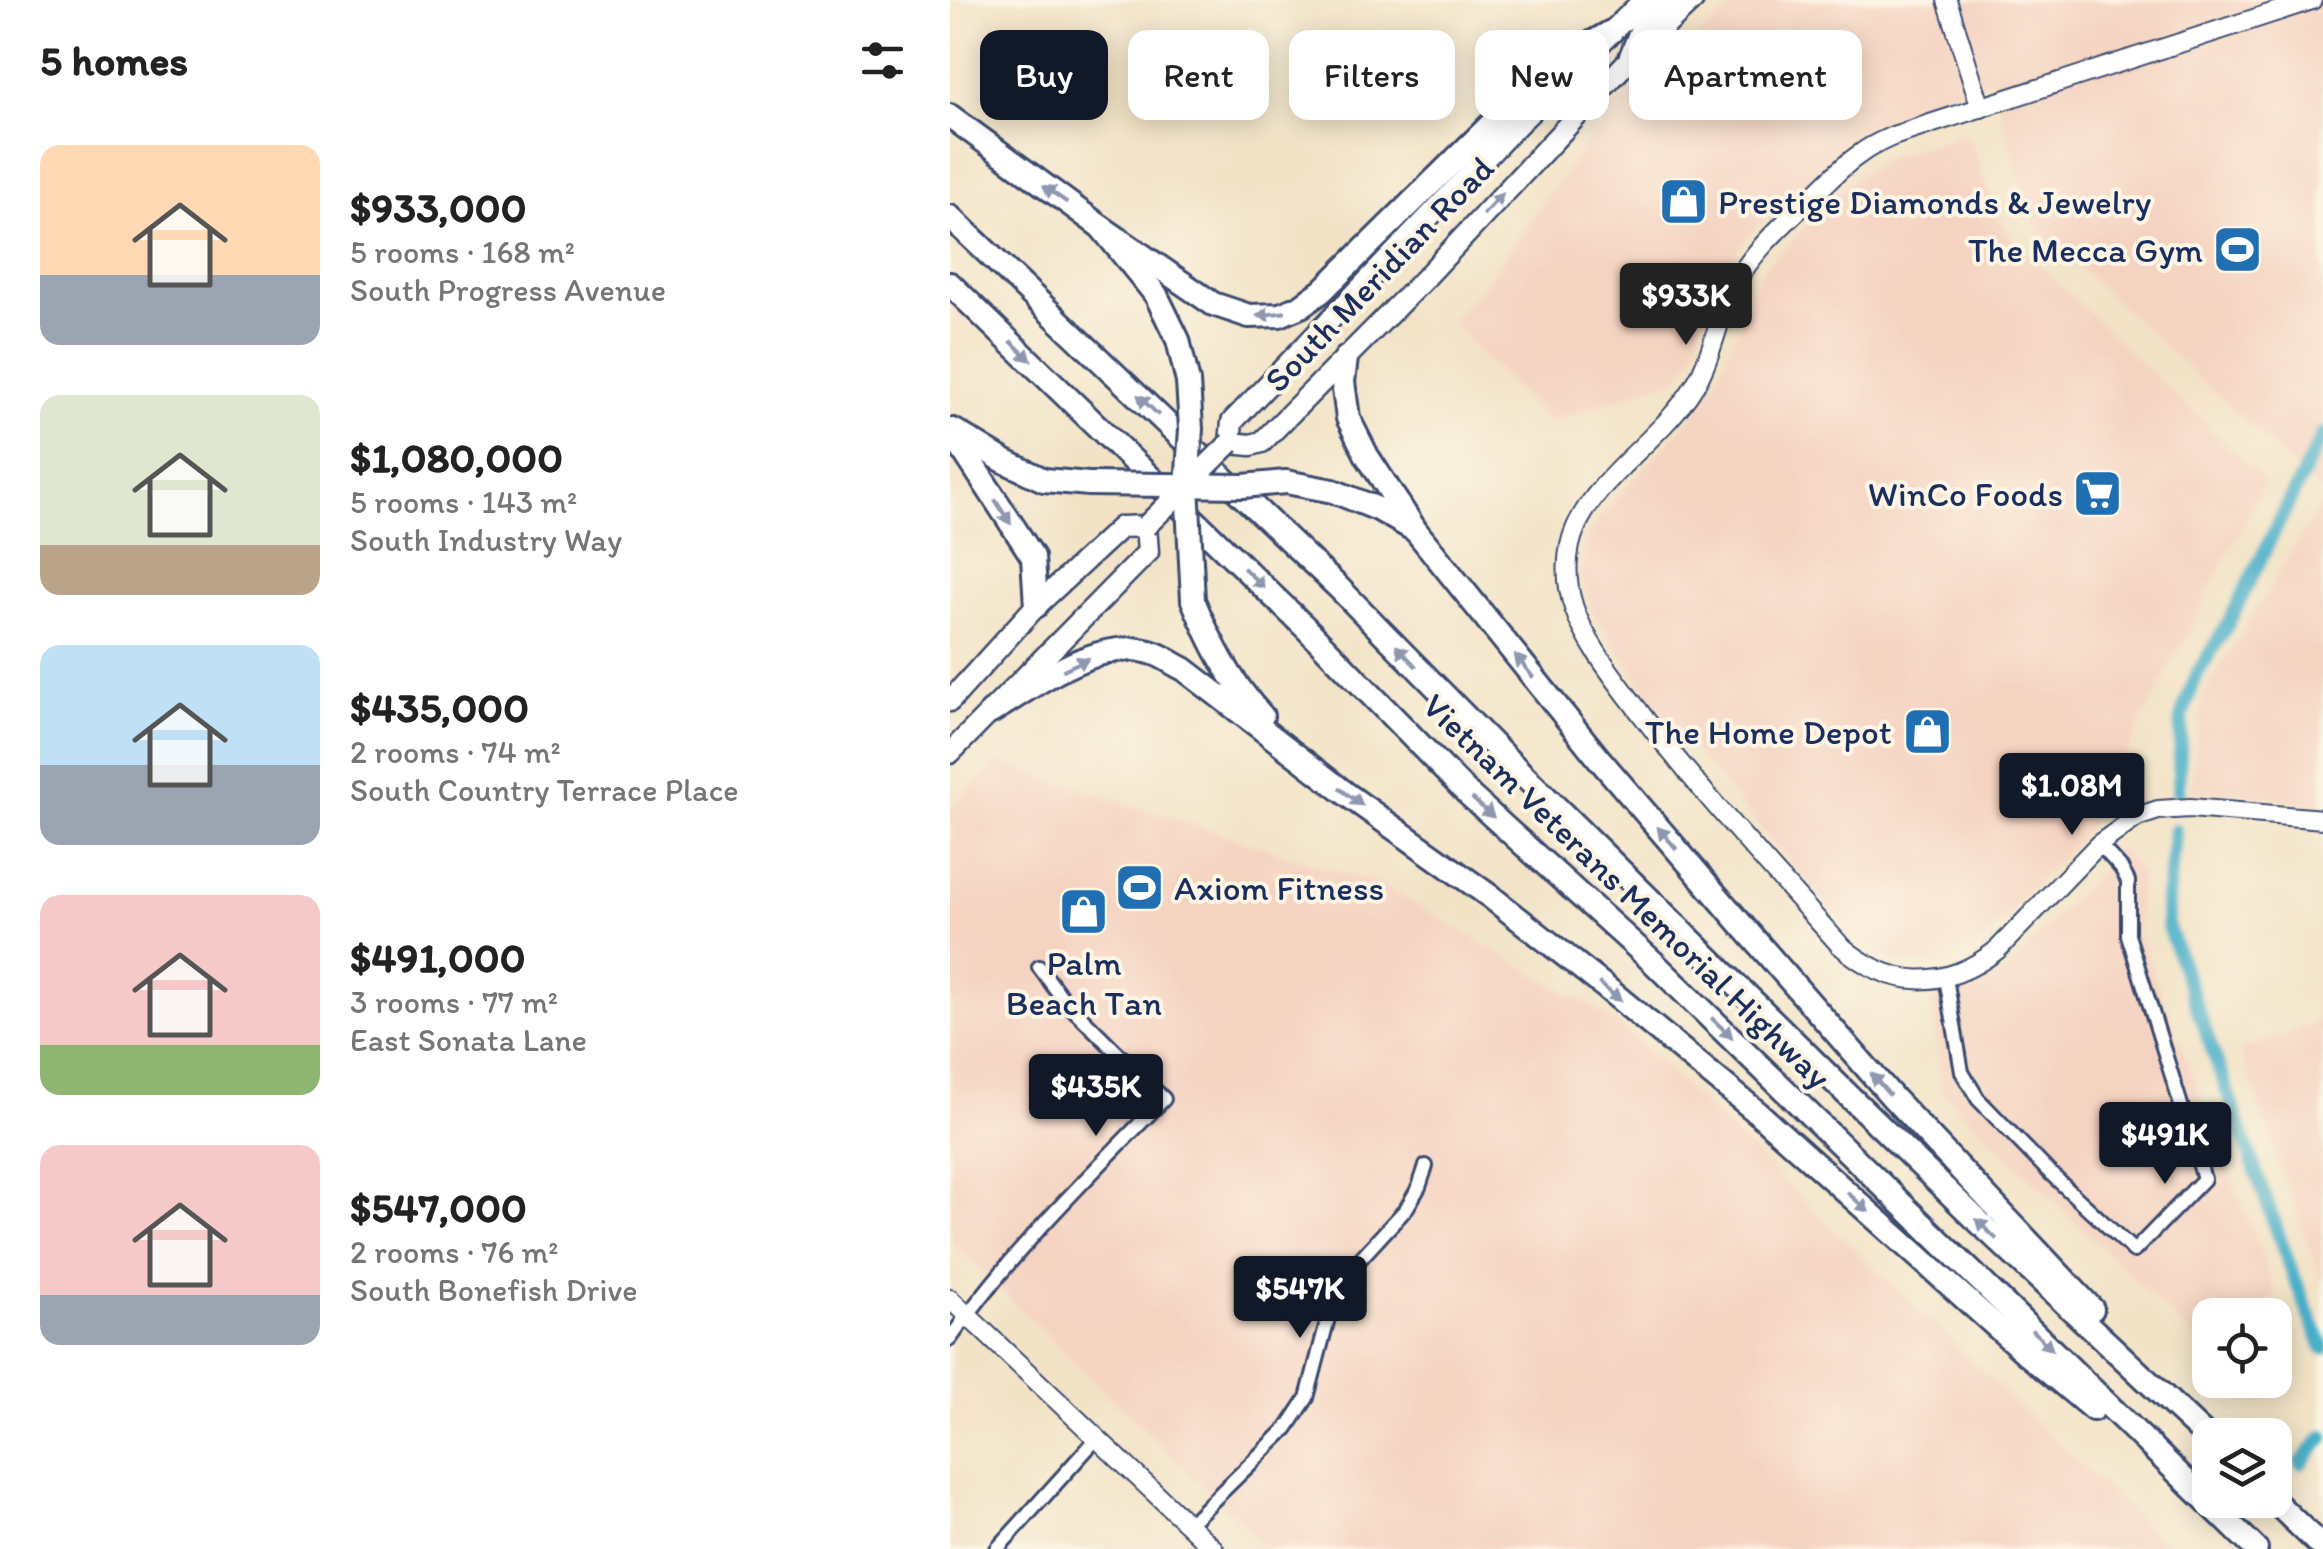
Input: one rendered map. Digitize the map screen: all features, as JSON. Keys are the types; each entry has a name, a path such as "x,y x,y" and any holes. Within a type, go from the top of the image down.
{"highway":[{"path":"950,116 1213,304 1250,316 1280,315 1322,291 1549,67 1611,32"},
{"name":"Vietnam Veterans Memorial Highway","path":"950,217 1338,587 1848,1095 2192,1420"},
{"path":"1101,227 1156,295 1178,340 1188,382 1191,429 1187,484 1194,600 1211,644 1242,694 1302,760"},
{"name":"Vietnam Veterans Memorial Highway","path":"950,284 1307,629 1466,792 1653,962 2256,1549"},
{"path":"1346,358 1348,418 1367,456 1416,531 1600,760 1894,1100 2192,1418"},
{"path":"950,429 1044,480 1243,486 1286,482 1333,491 1378,508 1416,531"},
{"path":"950,429 1033,557 1036,606"},
{"path":"991,712 1098,653 1154,653 1184,670 1604,986 1758,1113 2027,1354 2226,1520"},
{"path":"2292,1518 2323,1548"}],"main road":[{"name":"South Meridian Road","path":"950,702 1036,606 1121,527 1146,526 1230,443 1232,422 1519,123 1644,0"},
{"path":"1627,62 1644,21 1666,0"},
{"name":"South Meridian Road","path":"1230,443 1262,442 1427,276 1627,62 1693,0"},
{"name":"South Meridian Road","path":"950,753 1148,552 1146,526"}],"street":[{"path":"1947,0 1981,108"},
{"path":"2312,0 1893,136 1848,162 1766,243 1734,285 1707,362 1692,390 1598,494 1577,524 1571,540 1568,577 1582,626 1598,653 1681,766 1840,945 1881,972 1914,979 1946,978 1980,964 2098,844 2136,817 2172,808 2323,819"},
{"path":"1946,978 1962,1072 1978,1100 2134,1251 2204,1180 2128,935 2128,882 2121,868 2098,844"},
{"path":"950,1339 986,1288 1028,1240 1164,1099 1063,999 1039,967"},
{"path":"1188,1525 1288,1428 1307,1398 1337,1284 1406,1209 1426,1166"},
{"path":"950,1299 1214,1549"},
{"path":"998,1549 1096,1439"}],"shaded area":[{"path":"1741,0 2323,0 2323,493 2036,228 1990,79 1839,150 1746,238 1716,282 1694,354 1677,378 1549,422 1450,322 1484,285 1603,120 1609,120 1610,111 1629,95 1629,120 1862,120 1862,30 1706,30"},
{"path":"1967,133 2005,232 2265,482 2087,829 1984,938 1939,966 1894,961 1856,938 1671,724 1593,613 1582,577 1586,542 1599,517 1691,418 1717,380 1760,272 1855,178 1888,157"},
{"path":"2323,501 2323,804 2191,790 2202,697"},
{"path":"997,762 1386,887 1617,1022 2169,1549 1268,1549 950,1241 950,808"},
{"path":"2121,848 2141,873 2137,930 2276,1294 2272,1298 2192,1298 2192,1335 1942,1092 1931,1000 1972,990 2005,971"},
{"path":"2323,1019 2323,1286 2240,1051"}],"waterway":[{"path":"2178,791 2182,715 2197,674 2229,622 2323,434"},
{"path":"2175,831 2167,924 2323,1348"},
{"path":"2301,1463 2323,1437"}],"place":[{"name":"Prestige Diamonds & Jewelry","path":"1683,202"},
{"name":"The Mecca Gym","path":"2238,250"},
{"name":"WinCo Foods","path":"2098,494"},
{"name":"The Home Depot","path":"1927,732"},
{"name":"Axiom Fitness","path":"1139,888"},
{"name":"Palm Beach Tan","path":"1084,911"}]}
